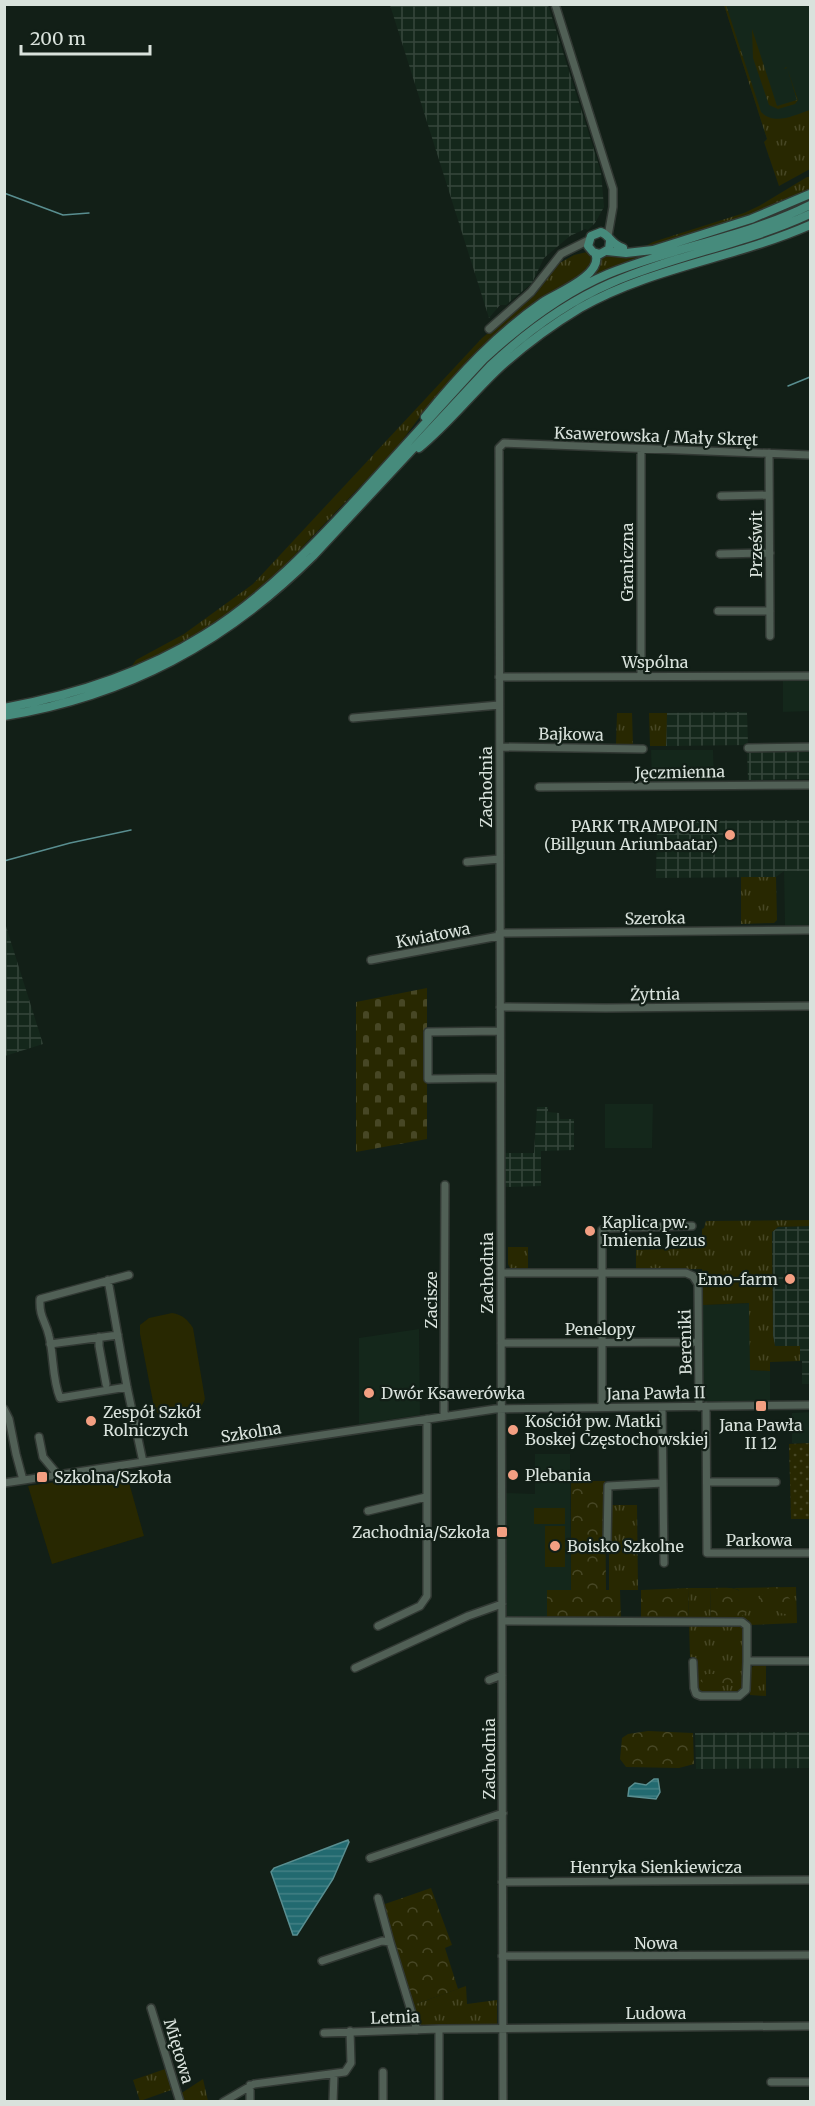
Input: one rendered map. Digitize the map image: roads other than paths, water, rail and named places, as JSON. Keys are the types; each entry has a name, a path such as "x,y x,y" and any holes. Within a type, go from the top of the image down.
{"main road":[{"path":"593,252 600,254 607,251 653,250 771,212 810,194"},
{"path":"4,708 59,697 114,680 160,660 203,636 242,609 285,573 484,359 551,304 607,274 768,223 810,205"},
{"path":"4,716 63,704 109,690 164,667 207,643 246,616 291,579 490,366 518,340 556,312 592,291 630,275 764,233 810,214"},
{"path":"398,465 435,435 521,348 581,308 613,291 650,277 781,237 810,225"},
{"path":"398,453 401,445 442,395 486,348 524,316 590,274 596,264 589,240 593,234 598,232 609,238 615,245 635,252"},
{"path":"607,251 609,238"}],"street":[{"path":"555,4 612,184 614,201 609,238"},
{"path":"598,232 610,214 614,201"},
{"path":"489,329 531,292 558,257 589,240"},
{"path":"558,257 576,252 593,252"},
{"name":"Ksawerowska / Mały Skręt","path":"501,445 810,455"},
{"name":"Zachodnia","path":"501,445 499,448 499,934 502,1273 503,2102"},
{"name":"Graniczna","path":"641,449 641,676"},
{"name":"Prześwit","path":"769,453 770,636"},
{"path":"721,495 769,495"},
{"path":"720,554 770,553"},
{"path":"718,611 770,611"},
{"name":"Wspólna","path":"499,677 810,676"},
{"path":"353,718 499,705"},
{"name":"Bajkowa","path":"500,747 643,749"},
{"path":"748,748 810,747"},
{"name":"Jęczmienna","path":"539,787 810,785"},
{"path":"467,862 500,859"},
{"name":"Szeroka","path":"499,934 810,930"},
{"name":"Kwiatowa","path":"371,960 499,934"},
{"name":"Żytnia","path":"500,1007 810,1006"},
{"path":"500,1031 428,1032 428,1079 500,1078"},
{"name":"Zacisze","path":"444,1416 445,1185"},
{"path":"602,1407 603,1229 692,1226"},
{"path":"502,1273 602,1274"},
{"name":"Bereniki","path":"602,1274 686,1273 695,1277 698,1284 698,1342 707,1482 707,1553"},
{"path":"127,1387 60,1398 49,1336 41,1316 40,1299 129,1275"},
{"path":"108,1280 143,1462"},
{"path":"50,1344 118,1335"},
{"path":"99,1337 106,1384"},
{"name":"Penelopy","path":"501,1343 698,1342"},
{"name":"Jana Pawła II","path":"501,1408 810,1405"},
{"path":"662,1407 664,1563"},
{"name":"Szkolna","path":"4,1483 501,1408"},
{"path":"4,1409 9,1419 24,1480"},
{"path":"378,1626 420,1606 427,1596 427,1419"},
{"path":"39,1437 43,1457 58,1475"},
{"path":"707,1482 776,1482"},
{"path":"607,1547 608,1486 663,1483"},
{"path":"368,1511 426,1497"},
{"name":"Parkowa","path":"707,1553 810,1553"},
{"path":"355,1668 468,1616 502,1604"},
{"path":"502,1621 742,1622 747,1626 747,1687 745,1693 739,1696 696,1694 693,1662"},
{"path":"747,1661 810,1661"},
{"path":"489,1680 502,1675"},
{"path":"370,1858 503,1813"},
{"name":"Henryka Sienkiewicza","path":"502,1882 810,1880"},
{"path":"378,1898 417,2030"},
{"path":"322,1961 386,1940 390,1942"},
{"name":"Nowa","path":"502,1956 810,1955"},
{"name":"Miętowa","path":"151,2008 180,2102"},
{"name":"Ludowa","path":"502,2028 810,2026"},
{"name":"Letnia","path":"334,2074 345,2072 349,2067 350,2031 502,2028"},
{"path":"439,2029 439,2102"},
{"path":"324,2033 350,2031"},
{"path":"383,2072 383,2102"},
{"path":"223,2102 250,2085 334,2074 333,2102"},
{"path":"771,2082 810,2082"},
{"path":"250,2085 250,2102"}],"water":[{"path":"658,1779 660,1792 656,1799 628,1796 629,1788 635,1783 646,1785"},
{"path":"348,1840 333,1879 297,1935 293,1935 271,1872 274,1868"}],"waterway":[{"path":"4,193 63,215 89,213"},
{"path":"788,386 810,377"},
{"path":"4,861 70,843 131,830"}],"place":[{"name":"PARK TRAMPOLIN (Billguun Ariunbaatar)","path":"730,835"},
{"name":"Kaplica pw. Imienia Jezus","path":"590,1231"},
{"name":"Emo-farm","path":"790,1279"},
{"name":"Dwór Ksawerówka","path":"369,1393"},
{"name":"Jana Pawła II 12","path":"761,1406"},
{"name":"Zespół Szkół Rolniczych","path":"91,1421"},
{"name":"Kościół pw. Matki Boskej Częstochowskiej","path":"513,1430"},
{"name":"Plebania","path":"513,1475"},
{"name":"Szkolna/Szkoła","path":"42,1477"},
{"name":"Zachodnia/Szkoła","path":"502,1532"},
{"name":"Boisko Szkolne","path":"555,1546"}]}
